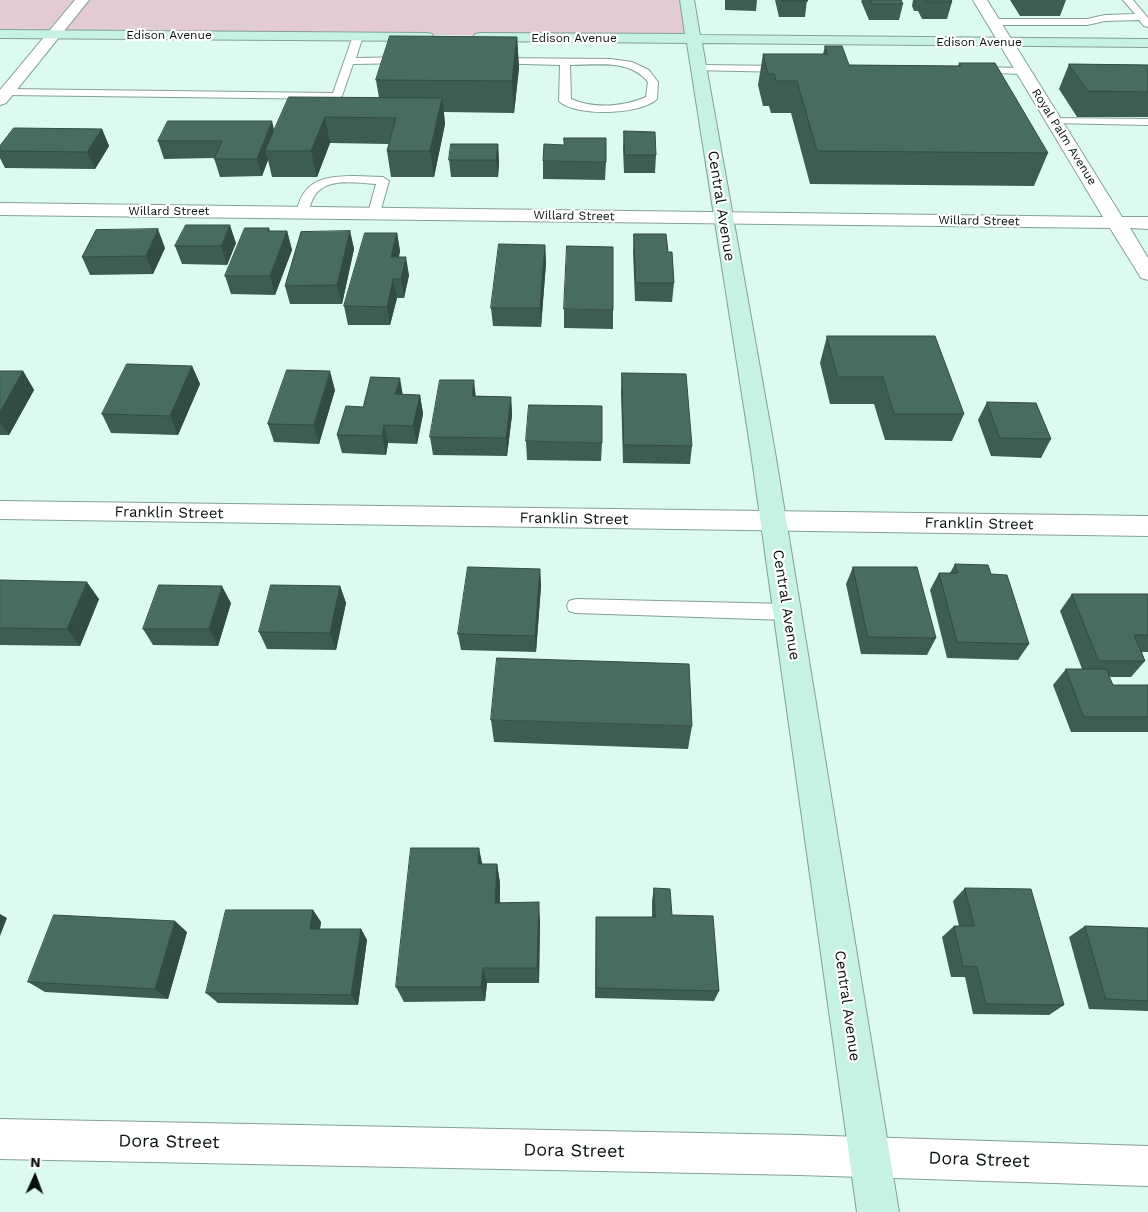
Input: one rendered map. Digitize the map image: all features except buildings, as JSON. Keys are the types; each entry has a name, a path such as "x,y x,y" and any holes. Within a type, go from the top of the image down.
{"street":[{"path":"3,96 82,0"},
{"name":"Central Avenue","path":"687,0 787,612 878,1212"},
{"name":"Royal Palm Avenue","path":"980,0 1148,274"},
{"name":"Edison Avenue","path":"0,34 445,37"},
{"name":"Edison Avenue","path":"464,37 1148,43"},
{"name":"Willard Street","path":"0,209 302,211 1148,223"},
{"name":"Franklin Street","path":"0,510 1148,526"},
{"name":"Dora Street","path":"0,1139 869,1157 1148,1166"}],"lane":[{"path":"1128,0 1145,20"},
{"path":"993,22 1087,22 1105,18 1145,20"},
{"path":"1046,22 1059,42"},
{"path":"3,96 337,96 358,36"},
{"path":"349,61 416,60"},
{"path":"486,60 565,61 611,62 632,65 645,72 653,82 651,99 640,104 619,108 573,106 565,101 565,61"},
{"path":"698,68 797,69"},
{"path":"964,70 1022,70"},
{"path":"1054,121 1148,122"},
{"path":"302,211 309,194 320,184 330,181 383,181 374,213"},
{"path":"576,606 787,612"}],"shaded area":[{"path":"0,0 77,0 50,32 0,31"},
{"path":"86,0 682,0 689,37 60,32"}]}
